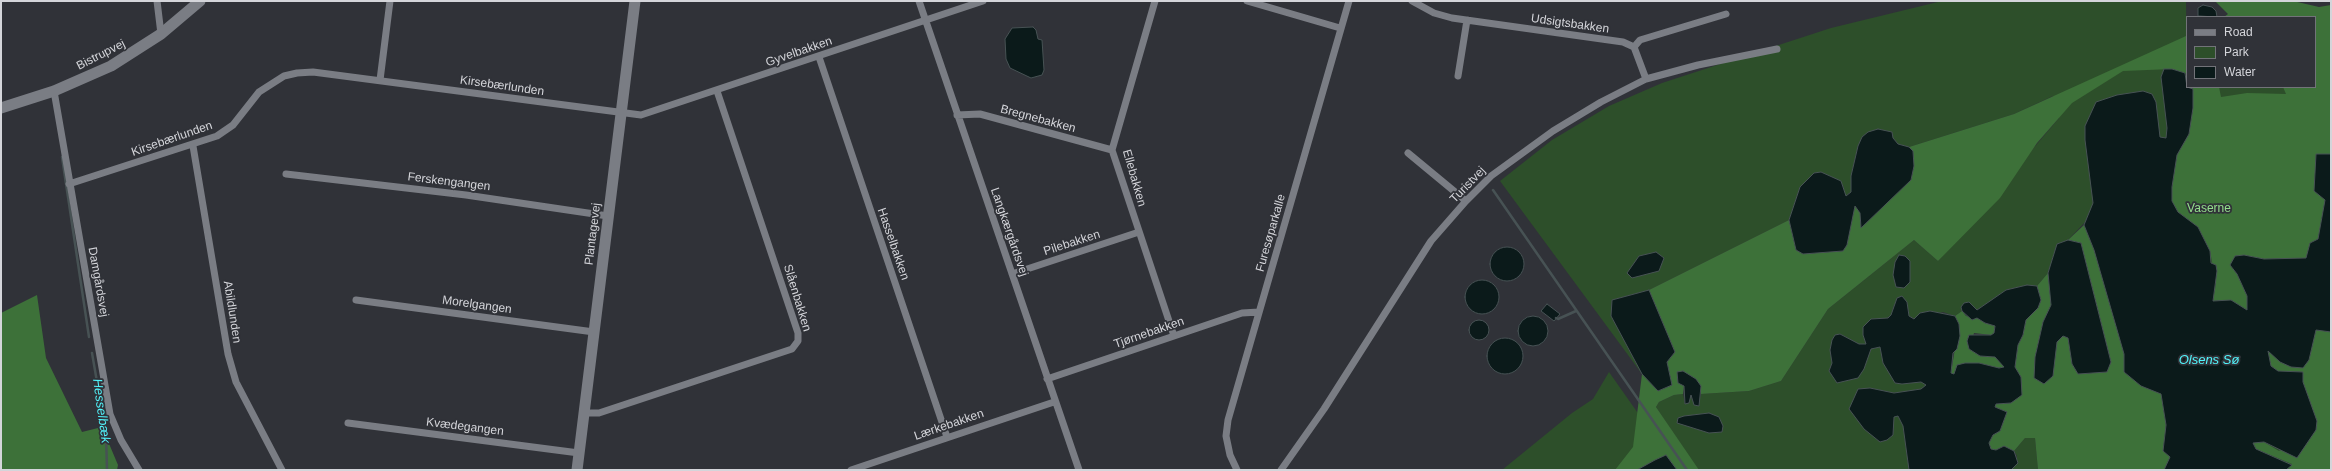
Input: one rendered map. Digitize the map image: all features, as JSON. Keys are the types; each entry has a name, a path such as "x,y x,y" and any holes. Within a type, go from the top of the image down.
{"street":[{"path":"157,1 161,34"},
{"name":"Bistrupvej","path":"1,108 54,91 111,66 161,34 200,1"},
{"path":"380,80 390,1"},
{"name":"Plantagevej","path":"577,470 635,1"},
{"name":"Langkærgårdsvej","path":"919,1 1054,402 1079,470"},
{"name":"Gyvelbakken","path":"621,113 634,116 645,115 983,1"},
{"name":"Ellebakken","path":"1155,1 1112,150 1174,336"},
{"path":"1247,1 1340,28"},
{"name":"Furesøparkalle","path":"1237,470 1230,455 1226,436 1228,420 1349,1"},
{"name":"Udsigtsbakken","path":"1412,1 1434,13 1467,20 1623,42 1634,48"},
{"path":"1646,80 1634,48 1640,40 1726,14"},
{"path":"1458,76 1467,20"},
{"name":"Turistvej","path":"1281,470 1324,409 1431,241 1466,200 1497,171 1547,135 1601,102 1646,80 1698,65 1777,49"},
{"name":"Hasselbakken","path":"819,57 947,437"},
{"name":"Kirsebærlunden","path":"70,184 193,146 217,136 232,125 260,92 284,76 312,72 621,113"},
{"name":"Damgårdsvej","path":"54,91 110,414 121,440 139,470"},
{"name":"Slåenbakken","path":"584,413 599,413 792,349 798,341 798,333 717,91"},
{"name":"Bregnebakken","path":"958,115 980,114 1112,150"},
{"name":"Abildlunden","path":"193,146 228,354 236,382 282,470"},
{"path":"1408,153 1466,200"},
{"name":"Ferskengangen","path":"286,174 466,195 608,216"},
{"name":"Pilebakken","path":"1012,274 1139,232"},
{"name":"Morelgangen","path":"356,300 594,332"},
{"name":"Tjørnebakken","path":"1047,379 1242,313 1259,312"},
{"name":"Lærkebakken","path":"851,470 1054,402"},
{"name":"Kvædegangen","path":"348,423 579,453"}],"green space":[{"path":"1942,1 2186,1 2186,88 2316,88 2316,86 2331,73 2331,470 2150,470 2086,221 2068,240 2057,244 2048,273 2037,286 2027,285 2006,290 1977,310 1969,302 1961,307 1962,311 1955,316 1943,312 1915,319 1909,316 1907,302 1894,305 1891,315 1863,335 1867,344 1859,344 1840,334 1830,350 1832,363 1829,371 1868,356 1871,349 1880,347 1883,363 1902,384 1922,382 1927,386 1921,389 1894,393 1870,388 1873,436 1880,442 1893,435 1894,416 1898,416 1903,426 1909,470 1698,470 1656,407 1659,402 1674,395 1683,394 1685,404 1691,395 1692,400 1698,406 1701,394 1749,391 1781,381 1828,309 1914,240 1938,261 2059,118 2053,96 2014,114 1909,147 1898,144 1893,138 1858,146 1851,176 1851,192 1845,196 1843,185 1800,187 1789,220 1649,290 1612,300 1611,316 1642,374 1500,181 1552,140 1609,106 1662,83 1831,28"},
{"name":"Vaserne","path":"2215,1 2293,1 2319,7 2331,5 2331,154 2316,154 2314,191 2325,200 2318,239 2310,243 2306,258 2264,259 2244,255 2230,265 2237,274 2247,296 2247,310 2231,300 2213,301 2216,283 2210,251 2198,227 2178,212 2172,201 2172,187 2177,155 2189,134 2193,108 2192,88 2219,88 2221,97 2247,93 2286,94 2283,88 2316,88 2316,16 2225,16 2228,14"},
{"path":"2186,36 2186,74 2172,69 2123,71 2072,103 2037,143 2000,198 1938,261 1914,240 1828,309 1781,381 1749,391 1701,394 1701,386 1682,384 1684,386 1683,394 1674,395 1659,402 1656,407 1699,470 1677,470 1666,455 1637,470 1615,470 1633,447 1642,374 1658,391 1672,385 1667,362 1675,352 1649,290 1789,220 1796,250 1803,254 1843,251 1847,244 1855,205 1860,213 1861,227 1911,180 1914,166 1913,152 1909,147 2014,114"},
{"path":"2084,225 2094,250 2124,354 2124,372 2141,386 2161,393 2166,425 2163,451 2170,457 2164,470 2038,470 2035,438 2025,438 2014,451 2004,446 1996,450 1991,449 1989,443 1993,435 2000,431 2007,412 1995,407 1996,404 2011,403 2021,377 2015,367 2018,345 2023,335 2026,319 2038,308 2041,300 2037,286 2048,273 2051,305 2043,322 2035,357 2056,348 2057,342 2063,336 2068,338 2072,364 2078,374 2106,372 2111,362 2081,243 2068,240"},
{"path":"37,295 46,358 82,432 102,427 118,465 117,470 1,470 1,313"},
{"path":"1962,311 1966,316 1977,318 1985,323 1995,325 1994,333 1991,335 1974,333 1969,349 1980,356 1995,357 2005,367 1999,368 1979,363 1954,374 1951,373 1959,324 1955,316"},
{"path":"2316,330 2331,332 2331,470 2286,470 2292,464 2256,449 2253,442 2264,442 2279,451 2317,421 2303,382 2303,372 2278,371 2271,366 2267,350 2309,360"},
{"path":"1609,372 1678,470 1642,466 1637,470 1502,470 1572,413 1593,399"},
{"path":"2025,438 2035,438 2038,470 2011,470 2017,456 2014,451"}],"water":[{"path":"2203,5 2212,7 2216,11 2217,16 2198,16 2198,8"},
{"path":"1033,27 1036,30 1038,39 1042,40 1044,70 1042,75 1031,78 1010,68 1006,59 1005,39 1012,28"},
{"name":"Olsens Sø","path":"2164,69 2172,69 2185,73 2186,88 2193,89 2193,108 2189,134 2177,155 2172,187 2172,201 2178,212 2198,227 2210,251 2211,263 2216,265 2217,271 2213,301 2231,300 2247,310 2247,296 2237,274 2230,265 2235,256 2244,255 2264,259 2306,258 2310,243 2318,239 2325,200 2314,191 2316,154 2331,154 2331,332 2316,330 2309,360 2303,368 2291,367 2280,362 2268,351 2271,366 2278,371 2303,372 2303,382 2317,421 2316,430 2297,458 2264,442 2253,443 2256,449 2292,465 2286,470 2164,470 2170,457 2163,451 2166,425 2161,394 2141,386 2124,372 2124,354 2094,250 2084,225 2093,203 2085,140 2085,126 2096,102 2117,95 2143,91 2152,94 2156,102 2160,137 2166,138 2167,128 2161,77"},
{"path":"1878,129 1892,132 1893,138 1898,144 1909,147 1913,151 1914,166 1911,180 1861,228 1860,213 1855,206 1847,245 1843,251 1803,254 1796,250 1789,220 1800,187 1814,173 1821,172 1841,181 1846,196 1851,192 1851,176 1858,146 1862,137 1868,132"},
{"path":"2068,240 2081,243 2111,362 2107,372 2078,374 2072,364 2068,338 2063,336 2057,342 2053,376 2044,384 2034,378 2035,357 2043,322 2051,305 2048,273 2057,244"},
{"path":"1504,247 1510,247 1514,248 1521,254 1524,264 1523,271 1517,278 1510,281 1504,281 1500,280 1493,274 1490,267 1490,261 1491,257 1497,250"},
{"path":"1656,252 1664,258 1659,271 1632,278 1627,273 1639,256"},
{"path":"1899,255 1905,256 1910,261 1910,282 1904,288 1896,287 1893,275 1895,262"},
{"path":"1482,280 1494,285 1499,297 1494,309 1482,314 1470,309 1465,297 1470,285"},
{"path":"2027,285 2037,286 2041,300 2038,308 2026,320 2023,335 2018,345 2015,367 2021,377 2022,395 2011,403 1996,404 1995,407 2007,412 2000,431 1993,435 1989,443 1991,449 1996,450 2004,446 2014,451 2018,463 2011,470 1909,470 1903,426 1898,416 1894,417 1893,435 1887,440 1880,442 1864,429 1849,409 1858,389 1870,388 1894,393 1921,389 1926,385 1921,382 1902,384 1895,383 1883,363 1880,347 1871,349 1864,369 1858,378 1837,383 1829,371 1832,363 1830,350 1832,340 1835,335 1840,334 1859,344 1866,344 1863,335 1863,327 1871,319 1888,318 1891,315 1897,298 1902,296 1907,302 1909,316 1914,319 1920,313 1930,311 1955,316 1959,324 1960,336 1957,349 1953,353 1951,373 1954,374 1957,365 1965,363 1979,363 1999,368 2004,367 1995,357 1980,356 1969,349 1967,341 1969,335 1991,335 1994,333 1995,326 1985,323 1977,318 1972,320 1962,311 1961,307 1964,303 1969,302 1977,310 2006,290"},
{"path":"1649,290 1675,352 1667,362 1672,385 1658,391 1642,374 1611,316 1612,300"},
{"path":"1547,304 1560,314 1554,321 1541,311"},
{"path":"1533,316 1539,317 1547,325 1547,337 1539,345 1533,346 1527,345 1519,337 1518,331 1519,325 1527,317"},
{"path":"1479,320 1486,323 1489,330 1486,337 1479,340 1472,337 1469,330 1472,323"},
{"path":"1509,338 1518,343 1522,349 1522,363 1518,369 1509,374 1501,374 1492,369 1488,363 1487,352 1492,343 1498,339"},
{"path":"1683,371 1696,379 1701,386 1699,406 1694,405 1691,395 1689,403 1685,404 1684,386 1678,383 1677,372"},
{"path":"1709,413 1719,417 1723,426 1722,432 1709,433 1677,423 1678,418 1684,416"},
{"path":"1666,455 1677,470 1637,470 1655,460"}],"waterway":[{"path":"62,157 89,337"},
{"path":"1493,190 1687,470"},
{"path":"1556,318 1558,319 1576,311"},
{"name":"Hesselbæk","path":"92,353 106,434 107,470"}]}
